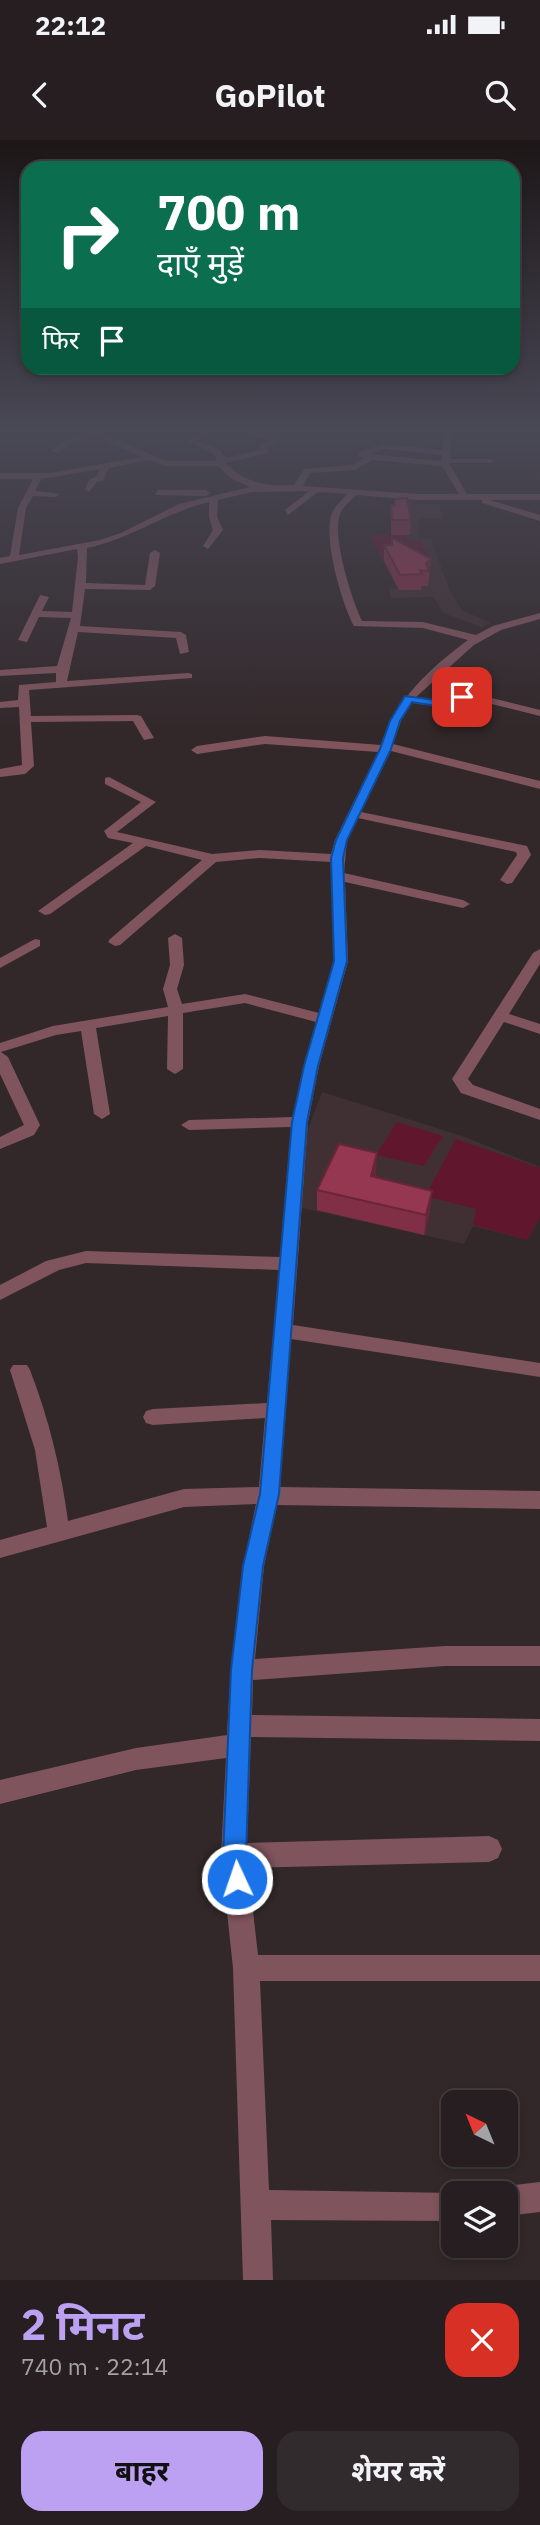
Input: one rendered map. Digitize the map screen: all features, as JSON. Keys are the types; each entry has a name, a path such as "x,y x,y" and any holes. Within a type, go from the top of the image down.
{"street":[{"path":"14,559 17,531"},
{"path":"0,561 82,547 132,531"},
{"path":"208,546 217,531"},
{"path":"334,531 346,602 358,624 423,625 478,639"},
{"path":"61,682 61,669 74,629 81,586 82,547"},
{"path":"81,586 147,588 150,586 155,553"},
{"path":"23,640 44,597"},
{"path":"38,614 75,615"},
{"path":"258,2280 246,1968 234,1856 242,1670 253,1566 270,1494 299,1122 341,961 338,867 341,840 387,747 395,721 409,699 441,665 478,639 513,622 540,617"},
{"path":"74,629 181,635 184,652"},
{"path":"0,673 61,669"},
{"path":"0,773 21,771 28,766 23,687 61,682 188,676"},
{"path":"409,699 443,704 471,696 540,713"},
{"path":"0,705 22,703"},
{"path":"24,719 138,719 148,738"},
{"path":"197,750 265,740 387,747 540,785"},
{"path":"109,781 149,800 109,833 212,858 260,854 338,867 463,904"},
{"path":"355,814 522,849 524,855 507,880"},
{"path":"45,911 142,843"},
{"path":"116,942 212,858"},
{"path":"175,938 177,965 170,989 176,1008 175,1069"},
{"path":"0,964 35,943"},
{"path":"540,953 460,1079 461,1085 540,1115"},
{"path":"0,1048 21,1039 88,1024 245,998 324,1019"},
{"path":"500,1016 540,1029"},
{"path":"88,1024 102,1114"},
{"path":"0,1057 4,1081 32,1125 28,1130 0,1144"},
{"path":"189,1125 299,1122"},
{"path":"0,1293 47,1267 86,1256 287,1264"},
{"path":"282,1330 540,1370"},
{"path":"20,1370 42,1430 53,1478 59,1533"},
{"path":"153,1417 276,1410"},
{"path":"0,1549 184,1498 270,1494 540,1500"},
{"path":"242,1670 445,1656 540,1656"},
{"path":"0,1792 239,1736 540,1730"},
{"path":"234,1856 489,1849"},
{"path":"246,1968 540,1968"},
{"path":"518,2200 540,2197"},
{"path":"255,2205 441,2206"}],"shaded area":[{"path":"391,531 419,531 419,538 431,539 450,592 462,610 491,623 481,627 443,613 434,597 391,598 389,588 398,589 369,535 391,535"},
{"path":"369,535 405,535 410,541 421,541 429,558 382,559"},
{"path":"322,1092 462,1136 540,1167 540,1217 527,1240 473,1226 464,1244 298,1207 304,1140"},
{"path":"397,1122 443,1136 424,1166 376,1155"},
{"path":"456,1139 540,1168 540,1217 527,1240 473,1225 476,1209 425,1196"}],"building":[{"path":"392,538 431,559 426,563 429,571 420,570 422,574 400,575 384,545 392,545"},
{"path":"339,1144 377,1153 371,1176 432,1191 426,1215 317,1190"}],"route":[{"path":"237,1879 234,1856 242,1670 253,1566 270,1494 299,1122 311,1066 341,961 337,858 341,840 386,749 402,707 409,699 443,704 462,697"}]}
